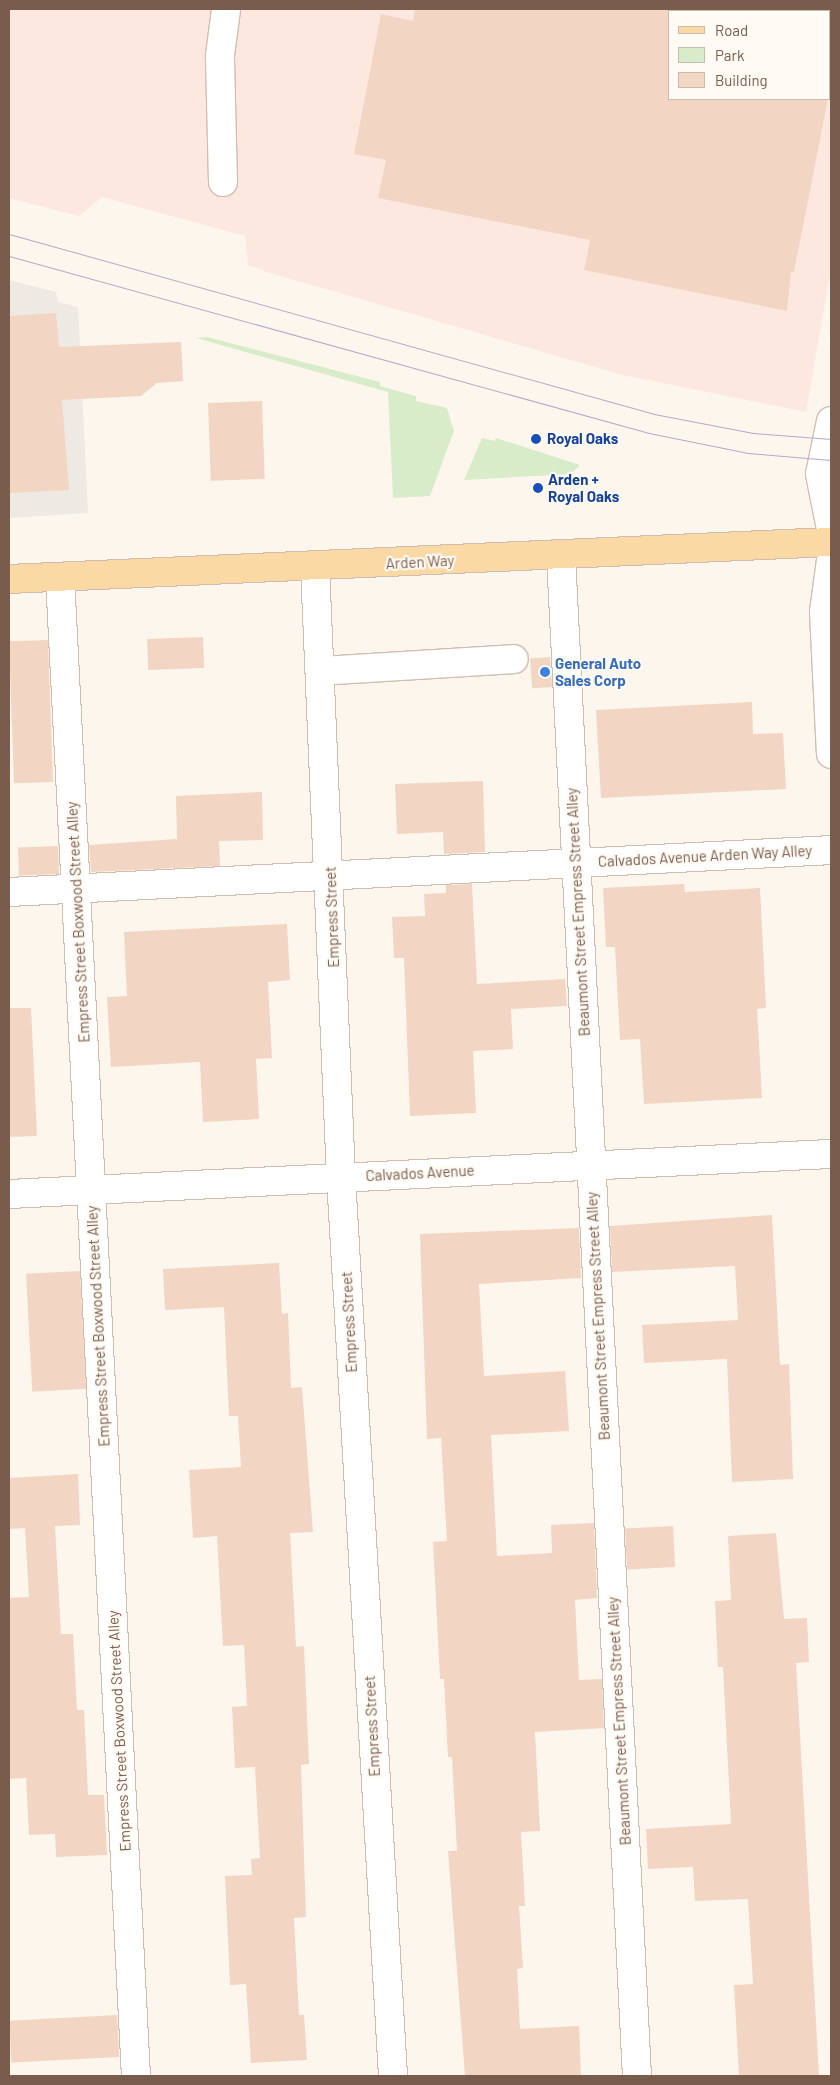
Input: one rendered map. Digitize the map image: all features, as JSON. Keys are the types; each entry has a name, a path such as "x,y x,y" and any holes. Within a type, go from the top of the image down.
{"main road":[{"name":"Arden Way","path":"9,579 561,556 831,542"}],"street":[{"path":"223,182 220,56 226,10"},
{"path":"831,420 820,474 831,530"},
{"name":"Beaumont Street Empress Street Alley","path":"561,556 637,2076"},
{"path":"831,560 824,612 829,677 831,754"},
{"name":"Empress Street","path":"315,566 330,878 341,1177 393,2076"},
{"name":"Empress Street Boxwood Street Alley","path":"60,576 136,2076"},
{"path":"320,671 514,659"},
{"name":"Calvados Avenue Arden Way Alley","path":"9,892 330,878 831,850"},
{"name":"Calvados Avenue","path":"9,1194 831,1154"}],"shaded area":[{"path":"9,9 831,9 831,268 806,412 623,375 270,273 248,265 245,236 102,197 79,216 9,198"},
{"path":"9,280 56,292 58,302 78,307 88,513 9,518"}],"green space":[{"path":"207,337 380,382 380,386 416,396 416,401 447,408 454,431 430,496 393,498 388,392 196,338"},
{"path":"482,438 495,441 496,438 580,465 571,474 464,480"}],"building":[{"path":"415,9 669,9 668,100 828,100 794,272 791,271 787,311 584,270 590,240 378,198 386,160 354,154 381,14 413,21"},
{"path":"56,313 59,347 181,342 183,381 157,383 141,396 62,400 69,490 9,493 9,316"},
{"path":"262,401 265,479 211,481 208,403"},
{"path":"203,637 204,668 148,670 147,639"},
{"path":"48,640 53,782 14,783 9,641"},
{"name":"General Auto Sales Corp","path":"550,657 552,687 532,688 530,658"},
{"path":"752,702 753,734 783,733 786,789 601,798 596,710"},
{"path":"483,781 485,852 444,854 443,832 397,834 395,784"},
{"path":"262,792 263,840 219,841 220,866 91,872 89,845 177,839 176,796"},
{"path":"58,846 59,874 19,875 18,847"},
{"path":"472,884 477,984 565,979 567,1006 511,1009 513,1049 473,1051 476,1113 410,1116 404,958 394,958 392,917 425,916 424,894 446,893 446,885"},
{"path":"684,884 685,892 760,888 766,1008 757,1009 762,1098 644,1104 640,1039 620,1040 615,947 606,947 603,888"},
{"path":"287,924 290,980 268,982 272,1058 256,1059 259,1119 203,1122 200,1062 111,1067 107,997 127,996 124,932"},
{"path":"9,1008 31,1008 37,1136 9,1137"},
{"path":"772,1215 780,1365 789,1364 793,1479 732,1482 727,1359 644,1363 642,1325 738,1320 735,1266 612,1272 610,1226"},
{"path":"579,1228 581,1278 479,1284 484,1376 565,1371 569,1431 491,1435 497,1556 552,1553 551,1525 594,1523 597,1598 575,1600 579,1680 602,1679 604,1728 535,1732 540,1831 521,1832 525,1906 519,1906 523,1968 517,1969 520,2029 579,2026 581,2076 465,2076 448,1851 457,1851 452,1757 448,1757 444,1679 440,1679 433,1542 447,1541 441,1438 427,1439 420,1234"},
{"path":"279,1263 282,1314 288,1313 291,1388 302,1387 313,1532 290,1533 296,1647 304,1646 309,1764 301,1765 306,1917 294,1918 299,2015 304,2015 307,2060 251,2063 246,1984 230,1985 225,1876 252,1875 251,1859 260,1858 255,1767 235,1768 232,1707 247,1706 244,1645 223,1646 217,1536 193,1538 189,1470 241,1467 238,1416 229,1416 224,1307 165,1310 163,1269"},
{"path":"80,1271 86,1389 32,1392 26,1274"},
{"path":"78,1474 80,1525 55,1526 61,1634 73,1634 77,1710 84,1710 88,1795 104,1795 107,1855 56,1857 55,1834 29,1835 26,1778 9,1779 9,1598 29,1597 25,1528 9,1529 9,1478"},
{"path":"673,1526 675,1567 627,1569 625,1529"},
{"path":"776,1533 784,1619 807,1618 809,1662 796,1663 819,2076 739,2076 734,1985 753,1984 748,1899 695,1901 693,1867 648,1869 646,1829 731,1824 723,1667 718,1667 715,1601 731,1600 728,1536"},
{"path":"117,2015 119,2057 11,2063 9,2021"}],"tram line":[{"path":"9,234 654,414 753,433 831,439"},
{"path":"9,256 649,433 748,453 831,460"}],"place":[{"name":"Royal Oaks","path":"536,439"},
{"name":"Arden + Royal Oaks","path":"538,488"},
{"name":"General Auto Sales Corp","path":"545,672"}]}
